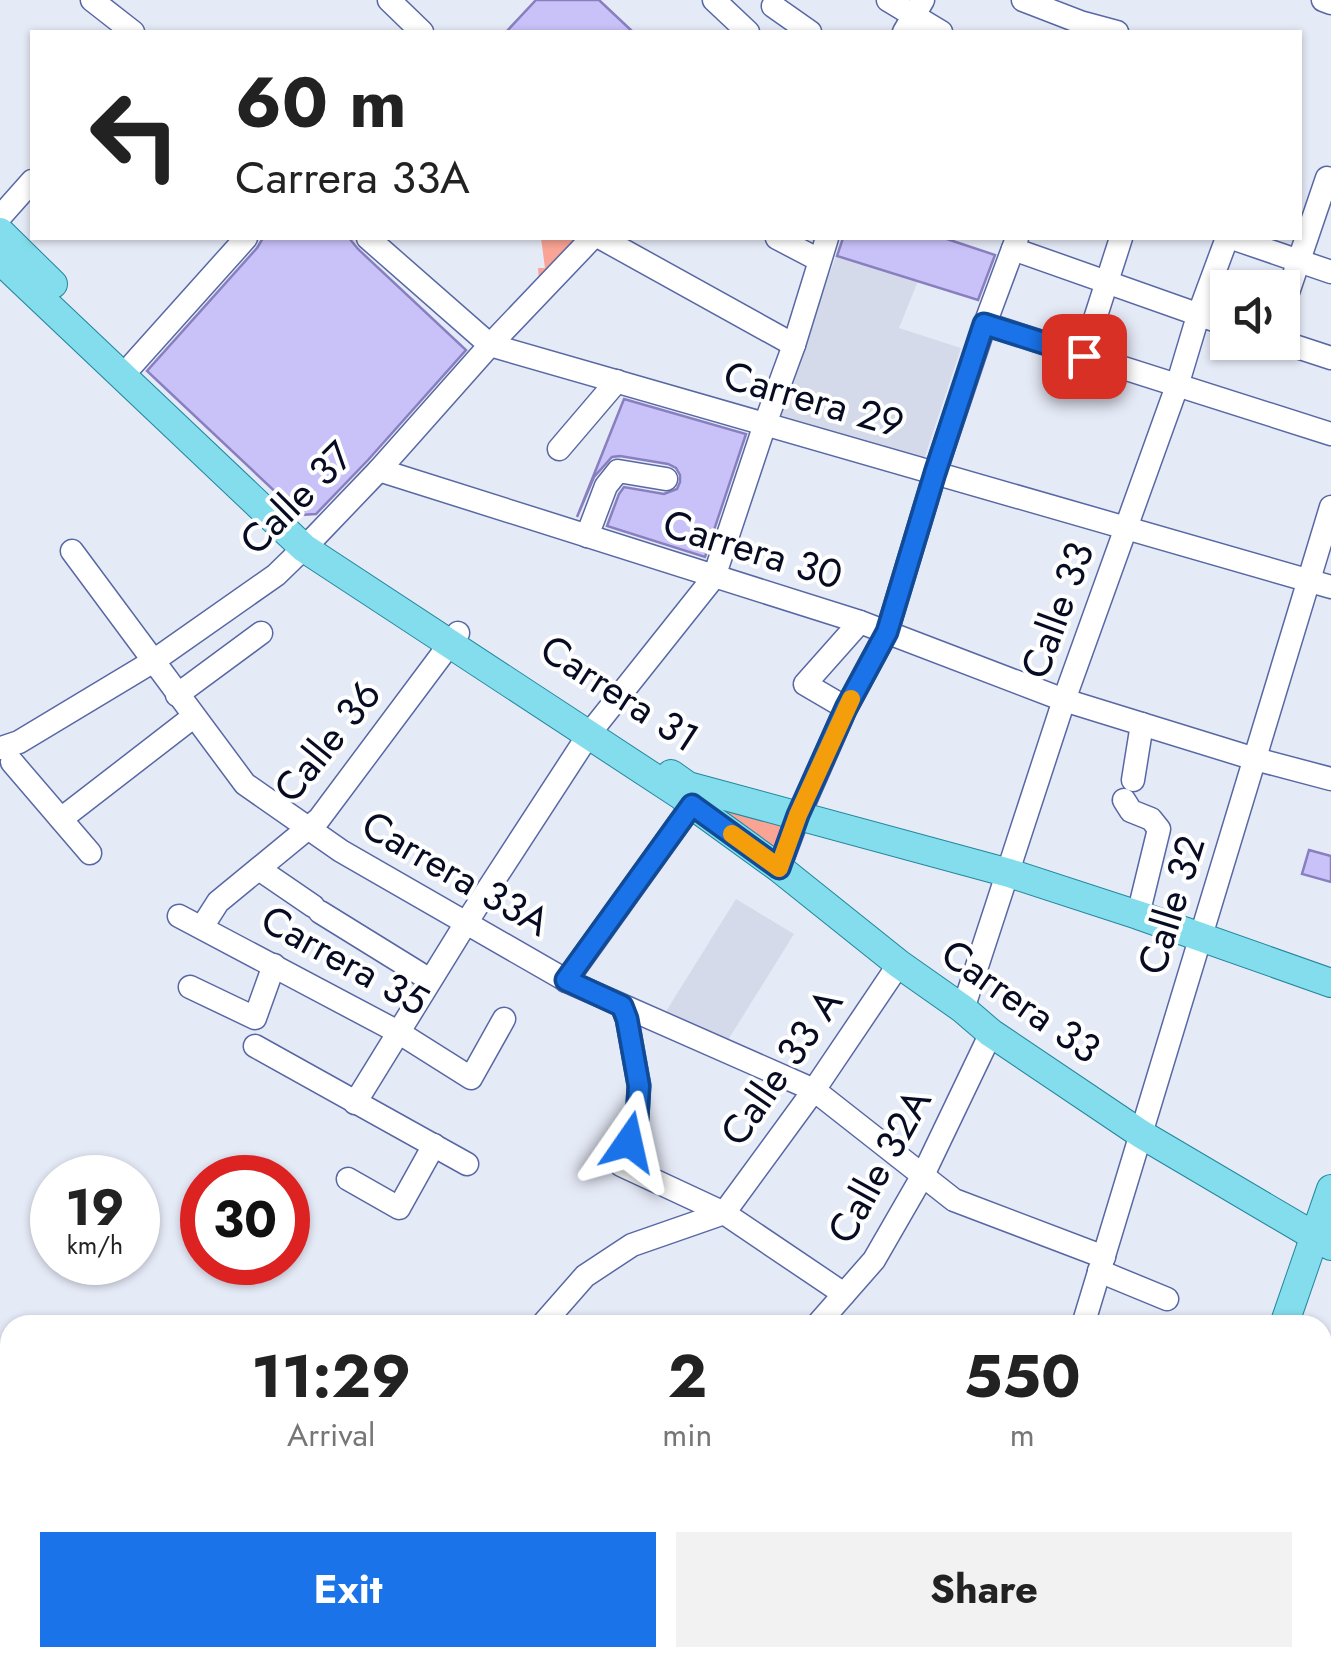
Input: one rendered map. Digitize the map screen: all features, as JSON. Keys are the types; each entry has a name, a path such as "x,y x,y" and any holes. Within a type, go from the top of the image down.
{"main road":[{"name":"Carrera 31","path":"0,232 308,544"},
{"name":"Carrera 31","path":"0,260 308,544 592,730 688,786 1009,873 1331,982"},
{"name":"Carrera 31","path":"592,730 687,801"},
{"name":"Carrera 33","path":"687,801 992,1033 1141,1134 1323,1241"},
{"path":"1289,1315 1323,1241 1331,1189"}],"street":[{"path":"92,0 130,30"},
{"path":"389,0 420,30"},
{"path":"714,0 748,30"},
{"path":"888,0 938,30"},
{"path":"1023,0 1112,30"},
{"path":"1323,0 1331,4"},
{"path":"752,30 775,3 808,30"},
{"path":"1295,270 1327,178"},
{"path":"0,217 30,183"},
{"path":"133,364 244,240"},
{"name":"Carrera 29","path":"370,240 490,345 1127,528 1322,572"},
{"name":"Calle 37","path":"3,749 152,662 276,575 379,470 590,240"},
{"path":"605,240 794,345"},
{"path":"355,1103 592,730 714,577 823,249 785,240"},
{"path":"1084,356 1097,280 1120,240"},
{"name":"Calle 33","path":"963,1009 1064,700 1228,240"},
{"path":"1235,240 1331,272"},
{"path":"779,868 846,708 887,632 984,324 1015,243 1097,280 1210,320"},
{"path":"984,324 1331,434"},
{"path":"1300,348 1331,358"},
{"path":"559,449 617,381"},
{"name":"Carrera 30","path":"379,470 860,622 1064,700 1331,779"},
{"path":"587,536 606,486 618,471 666,479"},
{"name":"Calle 32","path":"1086,1315 1255,759 1322,572 1331,507"},
{"name":"Carrera 33A","path":"72,551 245,784 308,828 566,980 814,1090 954,1200 1102,1264 1167,1299"},
{"path":"846,708 805,684 860,622"},
{"path":"177,695 261,633"},
{"name":"Calle 36","path":"202,927 218,902 320,819 454,639"},
{"path":"61,820 194,716"},
{"path":"1138,915 1159,828 1151,818 1130,811 1129,790 1142,724"},
{"path":"3,749 90,853"},
{"path":"566,980 687,801"},
{"path":"258,870 430,980"},
{"name":"Carrera 35","path":"179,916 398,1032 471,1078 504,1020"},
{"path":"190,987 255,1018 274,964"},
{"name":"Calle 33 A","path":"724,1213 814,1090 898,964"},
{"path":"622,1006 639,1086 637,1119 621,1165 724,1213 844,1294"},
{"name":"Calle 32A","path":"826,1315 874,1260 923,1175 992,1033"},
{"path":"255,1046 467,1164"},
{"path":"348,1179 399,1208 434,1145"},
{"path":"551,1315 585,1276 632,1244 724,1213"}],"shaded area":[{"path":"541,240 578,240 539,280 538,268 545,268"},
{"path":"836,256 918,281 899,328 961,348 924,459 775,420"},
{"path":"705,800 785,819 774,853"},
{"path":"736,899 794,934 723,1048 665,1013"}],"building":[{"path":"536,0 599,0 631,30 508,30"},
{"path":"262,240 351,240 466,350 316,514 300,515 147,371"},
{"path":"842,240 950,240 995,255 978,300 837,256"},
{"path":"624,399 746,434 705,557 607,526 624,487 664,494 677,489 680,475 668,464 612,457 594,477 577,517"},
{"path":"1309,850 1331,856 1331,882 1302,874"}],"slow traffic":[{"path":"732,834 779,868 798,815 851,699"}],"route":[{"path":"629,1142 637,1119 639,1086 622,1006 566,980 692,805 779,868 846,708 887,632 984,324 1084,356"}]}
